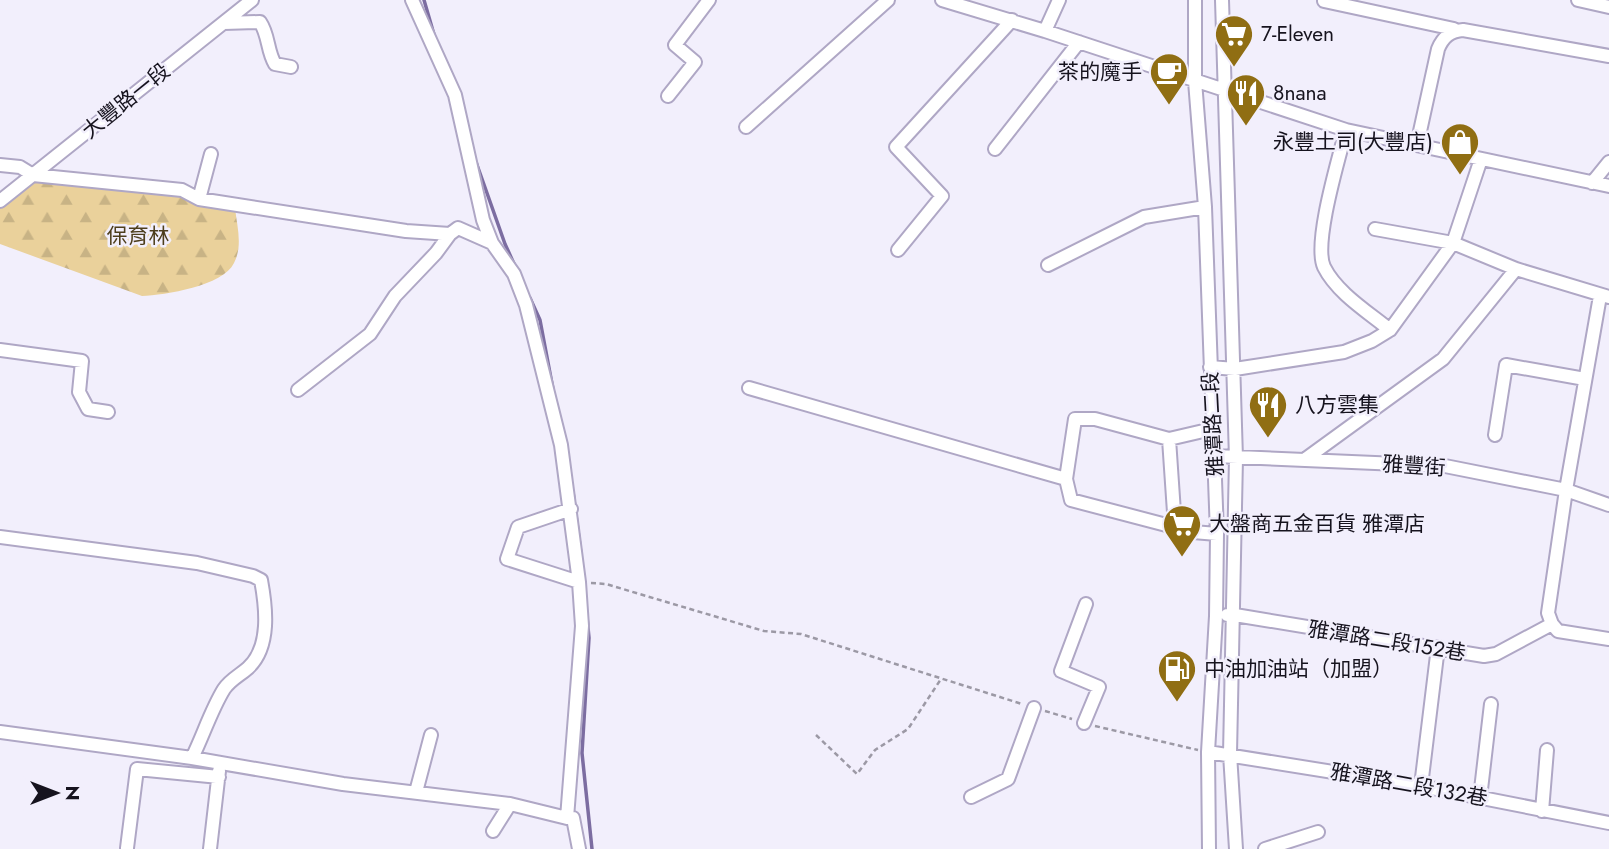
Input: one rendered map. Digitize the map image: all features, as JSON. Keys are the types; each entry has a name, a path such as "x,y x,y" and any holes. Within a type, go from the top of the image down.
{"street":[{"name":"大豐路一段","path":"0,201 252,0"},
{"path":"412,0 455,96 483,220 492,243 514,274 530,317 561,445 571,509 582,626 567,818"},
{"path":"668,96 695,62 675,45 709,0"},
{"path":"746,127 888,0"},
{"path":"942,0 1012,20 1346,130 1609,186"},
{"path":"1045,31 1059,0"},
{"name":"雅潭路二段","path":"1195,0 1195,81 1205,207 1217,534 1216,616 1208,752 1209,849"},
{"name":"雅潭路二段","path":"1222,0 1236,457 1235,615 1230,754 1236,849"},
{"path":"1578,0 1609,7"},
{"path":"1324,1 1361,4 1454,29"},
{"path":"898,250 942,196 896,147 1012,20"},
{"path":"224,23 260,22 275,64 291,67"},
{"path":"1417,145 1437,48 1442,39 1450,33 1463,30 1609,57"},
{"path":"995,149 1079,42"},
{"path":"1346,130 1322,230 1323,264 1335,283 1390,330"},
{"path":"199,199 211,153"},
{"path":"1210,367 1234,369 1344,352 1390,330 1453,243 1481,159"},
{"path":"1592,183 1609,162"},
{"path":"0,166 20,167 33,175 182,190 199,199 406,231 450,233"},
{"path":"1048,265 1144,217 1205,207"},
{"path":"298,390 369,334 395,296 436,253 450,233 458,228 492,243"},
{"path":"1376,229 1453,243 1516,269 1604,296 1585,379 1548,612 1558,631 1609,639"},
{"path":"1304,460 1443,359 1516,269"},
{"path":"0,350 82,361 79,392 88,409 108,412"},
{"path":"1495,435 1506,365 1585,379"},
{"path":"749,388 1066,480"},
{"path":"1212,429 1169,439 1095,419 1076,419 1066,480 1071,500 1175,527 1217,534"},
{"path":"1169,439 1175,527"},
{"name":"雅豐街","path":"1214,456 1445,466 1566,490 1609,505"},
{"path":"571,509 518,527 507,559 579,582"},
{"path":"0,537 197,563 261,580 266,607 265,632 258,654 250,667 233,678 223,692 192,758"},
{"path":"1084,723 1099,687 1061,671 1086,604"},
{"name":"雅潭路二段152巷","path":"1216,616 1235,615 1483,656 1496,654 1552,624"},
{"path":"1421,786 1438,647"},
{"path":"1480,798 1491,704"},
{"path":"971,797 1008,779 1034,708"},
{"path":"0,732 192,758 343,784 510,804 573,818 579,849"},
{"path":"416,792 431,735"},
{"path":"1542,811 1548,750"},
{"name":"雅潭路二段132巷","path":"1208,752 1421,786 1609,823"},
{"path":"210,849 220,763"},
{"path":"127,848 137,769 219,777"},
{"path":"493,831 510,804"},
{"path":"1265,849 1318,832"}],"path":[{"path":"579,582 606,584 764,631 801,634 1084,723 1208,752"},
{"path":"816,735 857,774 875,750 908,729 941,679"}],"green space":[{"name":"保育林","path":"43,170 154,182 235,208 239,243 234,263 228,271 206,283 165,294 142,296 0,244 0,203"}],"waterway":[{"path":"424,0 435,38"},
{"path":"476,162 515,266"},
{"path":"530,298 540,320 553,389"},
{"path":"573,492 581,554"},
{"path":"587,617 589,638 582,753 592,849"}],"place":[{"name":"7-Eleven","path":"1234,68"},
{"name":"茶的魔手","path":"1169,106"},
{"name":"8nana","path":"1246,127"},
{"name":"永豐土司(大豐店)","path":"1460,176"},
{"name":"八方雲集","path":"1268,439"},
{"name":"大盤商五金百貨 雅潭店","path":"1182,558"},
{"name":"中油加油站（加盟）","path":"1177,703"}]}
